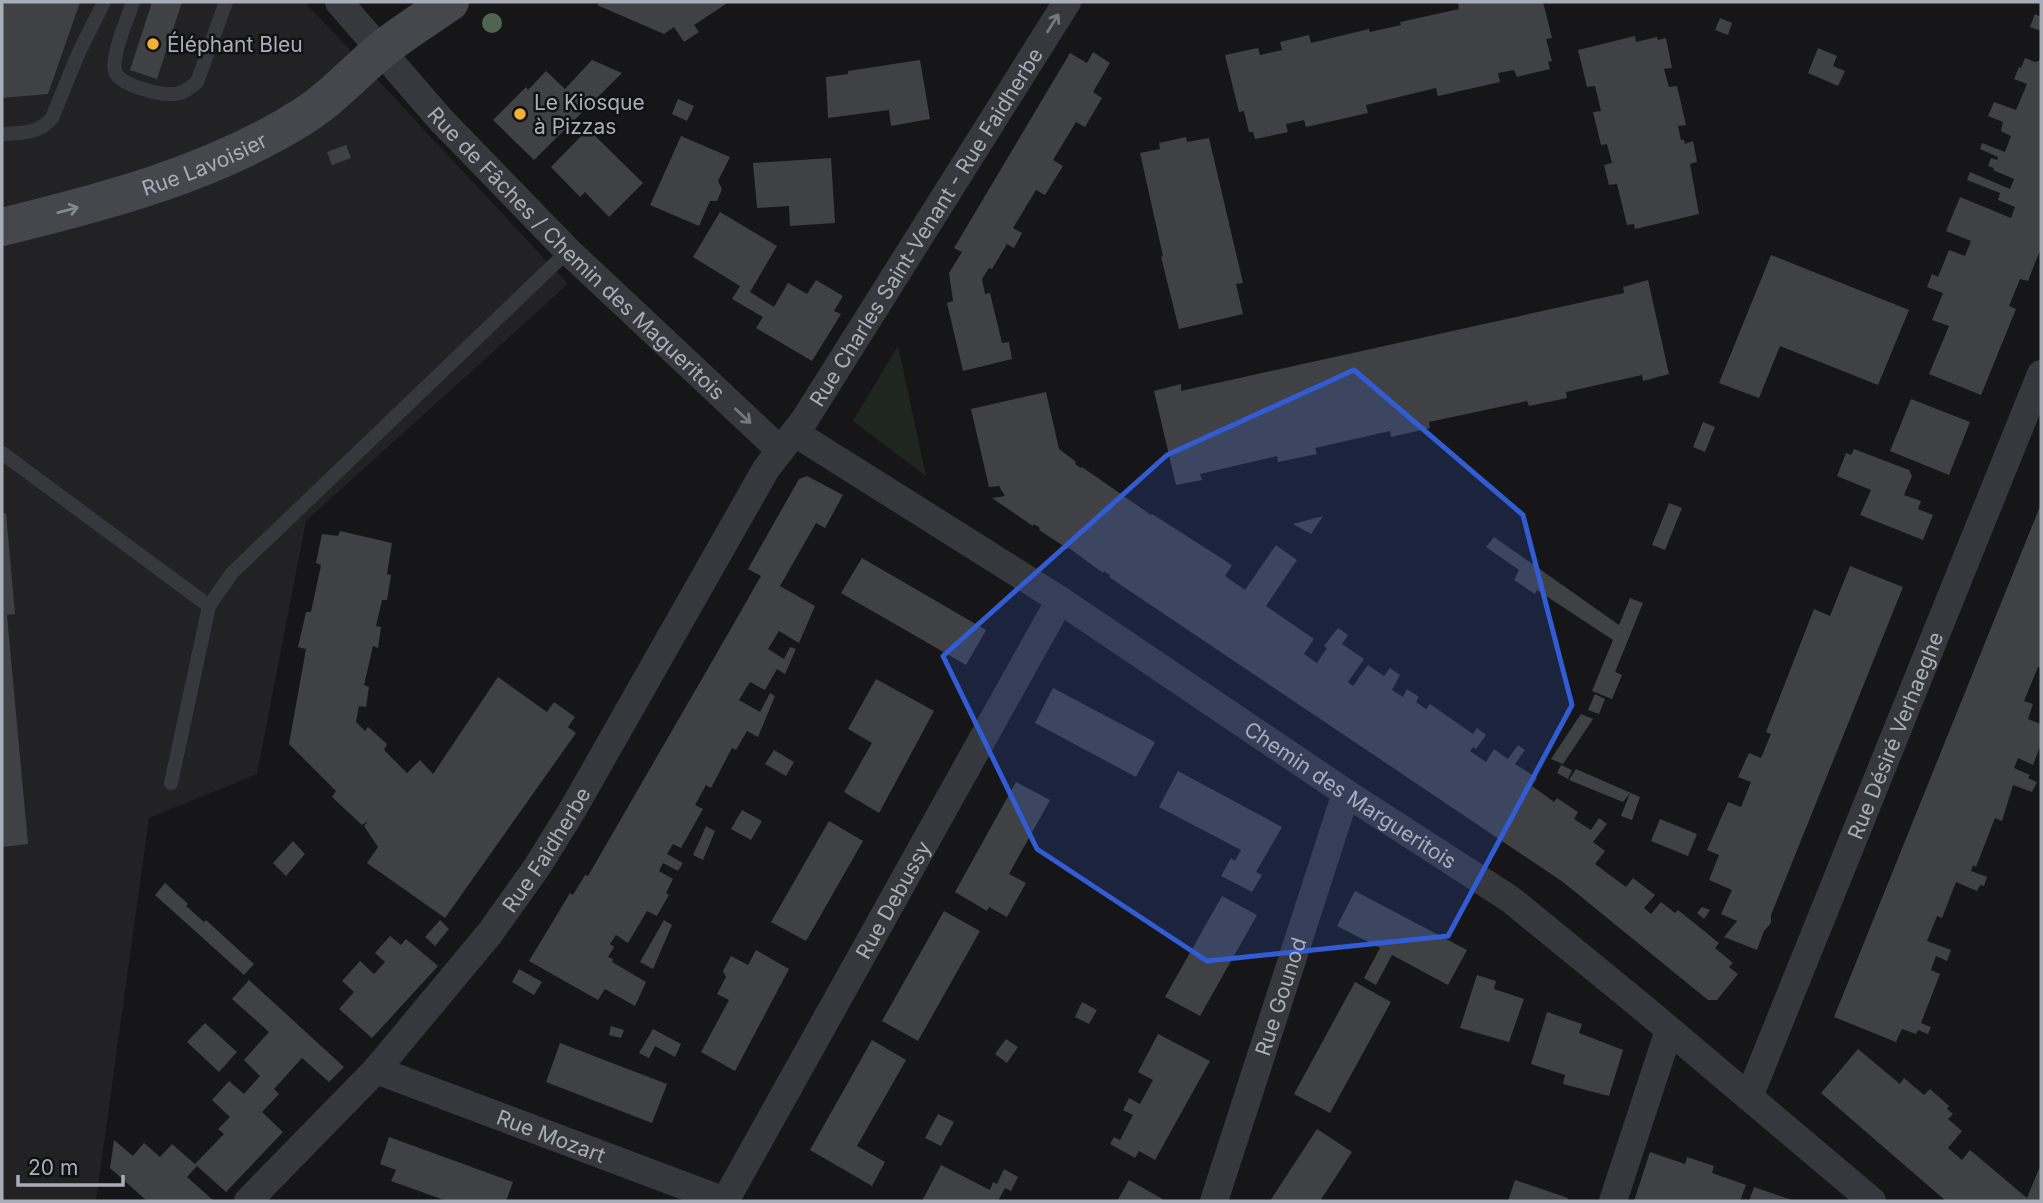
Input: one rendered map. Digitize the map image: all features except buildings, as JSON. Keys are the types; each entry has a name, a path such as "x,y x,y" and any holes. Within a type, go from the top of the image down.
{"main road":[{"name":"Rue Lavoisier","path":"2,227 72,210 144,187 201,167 253,144 312,110 381,50 450,2"},
{"name":"Rue Lavoisier","path":"2,199 82,181 200,139 302,92 381,50"}],"street":[{"name":"Rue de Fâches / Chemin des Magueritois","path":"339,2 440,119 568,251 787,442"},
{"path":"381,50 413,2"},
{"name":"Rue Charles Saint-Venant - Rue Faidherbe","path":"787,442 1067,2"},
{"name":"Rue Désiré Verhaeghe","path":"1749,1097 2041,374"},
{"name":"Chemin des Margueritois","path":"787,442 1060,600 1346,793 1510,899 1872,1201"},
{"name":"Rue Faidherbe","path":"248,1201 376,1069 490,933 537,867 787,442"},
{"name":"Rue Debussy","path":"725,1201 1060,600"},
{"name":"Rue Gounod","path":"1214,1201 1346,793"},
{"path":"1613,1201 1669,1030"},
{"name":"Rue Mozart","path":"376,1069 725,1201"}],"lane":[{"path":"2,134 36,131 46,126 104,2"},
{"path":"133,2 114,62 115,74 130,85 174,94 187,90 197,82 226,2"},
{"path":"171,783 209,606 232,573 568,251"},
{"path":"2,453 209,606"}],"highlighted area":[{"path":"1354,370 1523,515 1572,705 1448,936 1207,961 1037,849 943,656 1167,455"}],"shaded area":[{"path":"2,2 305,2 568,284 306,521 257,774 149,818 96,1201 2,1201"},
{"path":"898,346 926,476 853,421"}],"place":[{"name":"Éléphant Bleu","path":"153,44"},
{"name":"Le Kiosque à Pizzas","path":"520,114"}]}
